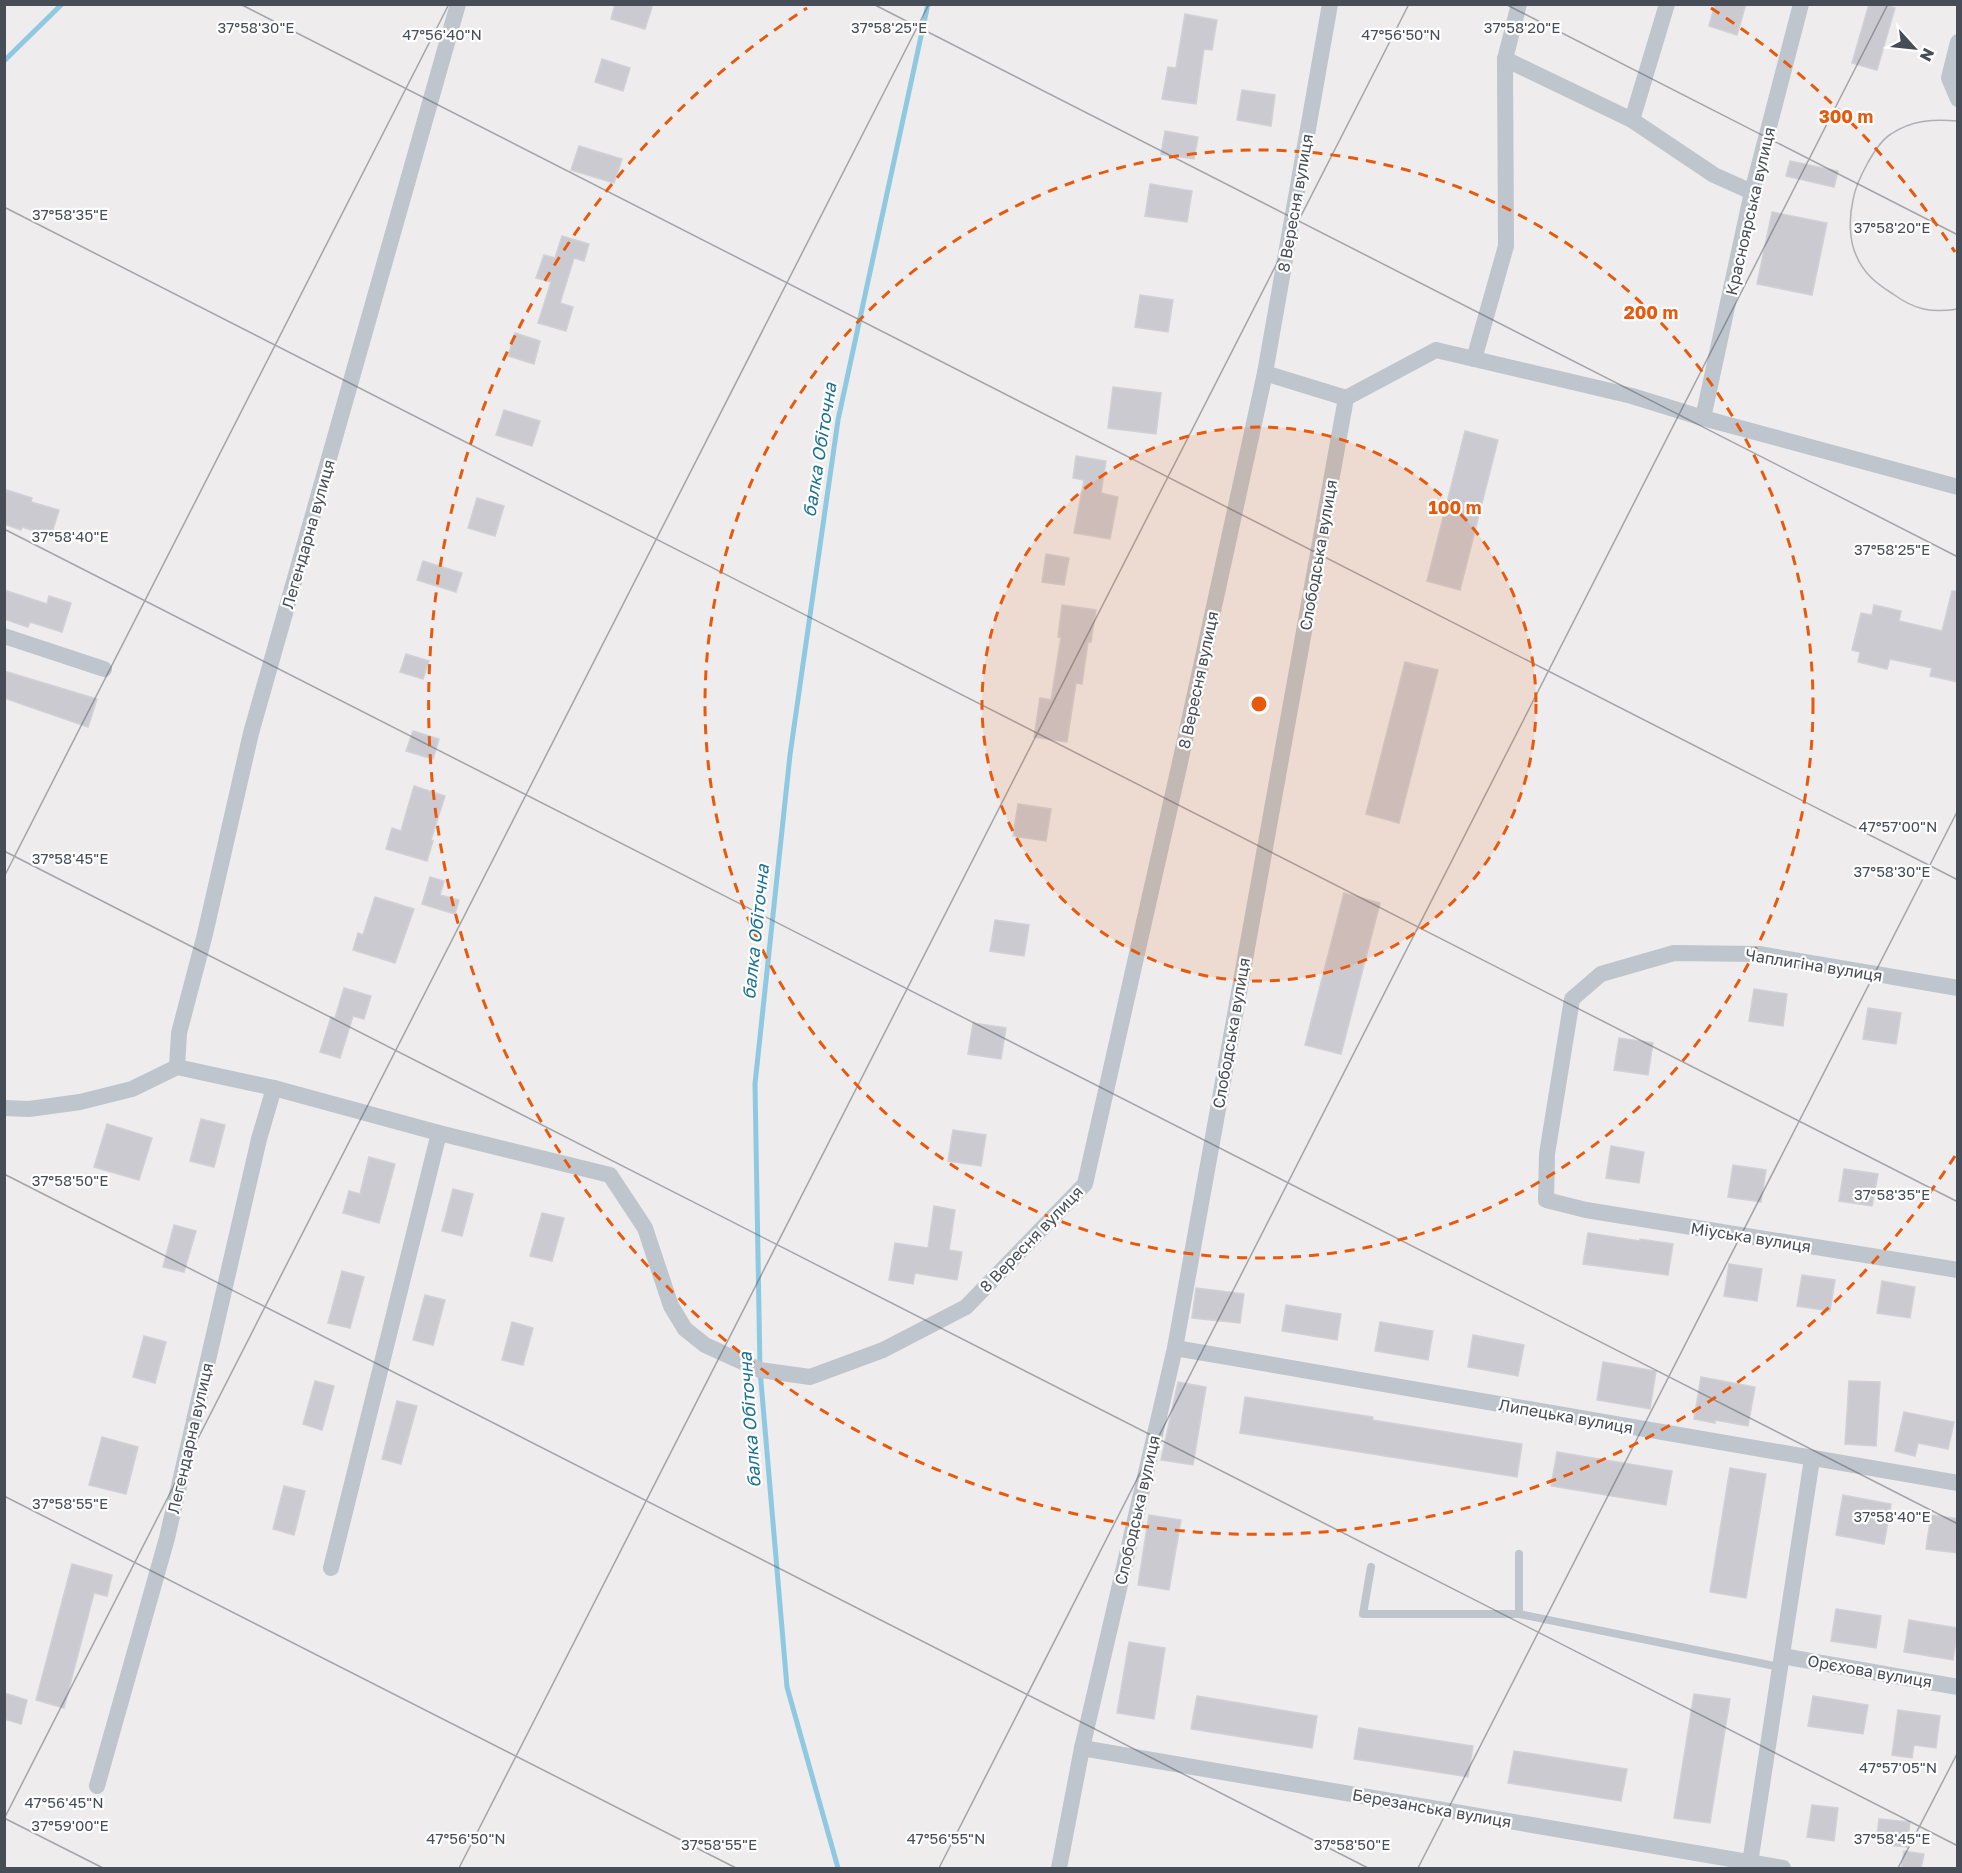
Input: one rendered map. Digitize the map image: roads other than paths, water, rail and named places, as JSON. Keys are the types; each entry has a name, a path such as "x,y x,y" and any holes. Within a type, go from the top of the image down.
{"street":[{"name":"Легендарна вулиця","path":"177,1067 179,1033 205,934 251,733 458,4"},
{"name":"8 Вересня вулиця","path":"439,1132 610,1175 645,1228 671,1306 685,1329 705,1345 760,1370 810,1377 883,1350 966,1307 1085,1184 1265,373 1330,4"},
{"path":"1474,358 1506,246 1505,59 1519,4"},
{"path":"1632,120 1667,4"},
{"name":"Красноярська вулиця","path":"1703,418 1752,192 1801,4"},
{"path":"1958,42 1948,78 1958,99"},
{"path":"1505,59 1632,120 1714,175 1752,192"},
{"path":"1265,373 1346,398 1436,350 1632,396 1703,418 1958,487"},
{"name":"Слободська вулиця","path":"1059,1869 1082,1748 1175,1348 1346,398"},
{"path":"4,636 104,669"},
{"name":"Чаплигіна вулиця","path":"1546,1200 1547,1154 1572,999 1601,974 1674,953 1759,954 1958,988"},
{"path":"4,1108 29,1109 80,1102 132,1089 177,1067 274,1088 439,1132 331,1568"},
{"name":"Легендарна вулиця","path":"97,1786 167,1538 256,1150 274,1088"},
{"name":"Міуська вулиця","path":"1546,1200 1586,1210 1958,1270"},
{"name":"Липецька вулиця","path":"1175,1348 1958,1483"},
{"path":"1750,1863 1812,1459"},
{"name":"Орєхова вулиця","path":"1781,1661 1958,1687"},
{"name":"Березанська вулиця","path":"1082,1748 1783,1869"}],"lane":[{"path":"1519,1554 1519,1614"},
{"path":"1371,1567 1363,1614 1519,1614 1781,1661"}],"waterway":[{"path":"4,61 62,4"},
{"name":"балка Обіточна","path":"838,1868 787,1687 760,1370 755,1084 790,755 838,420 928,4"}],"tram line":[{"path":"1958,121 1940,120 1915,123 1899,129 1885,139 1867,164 1858,184 1850,221 1856,255 1862,267 1876,282 1916,307 1940,311 1958,309"}]}
